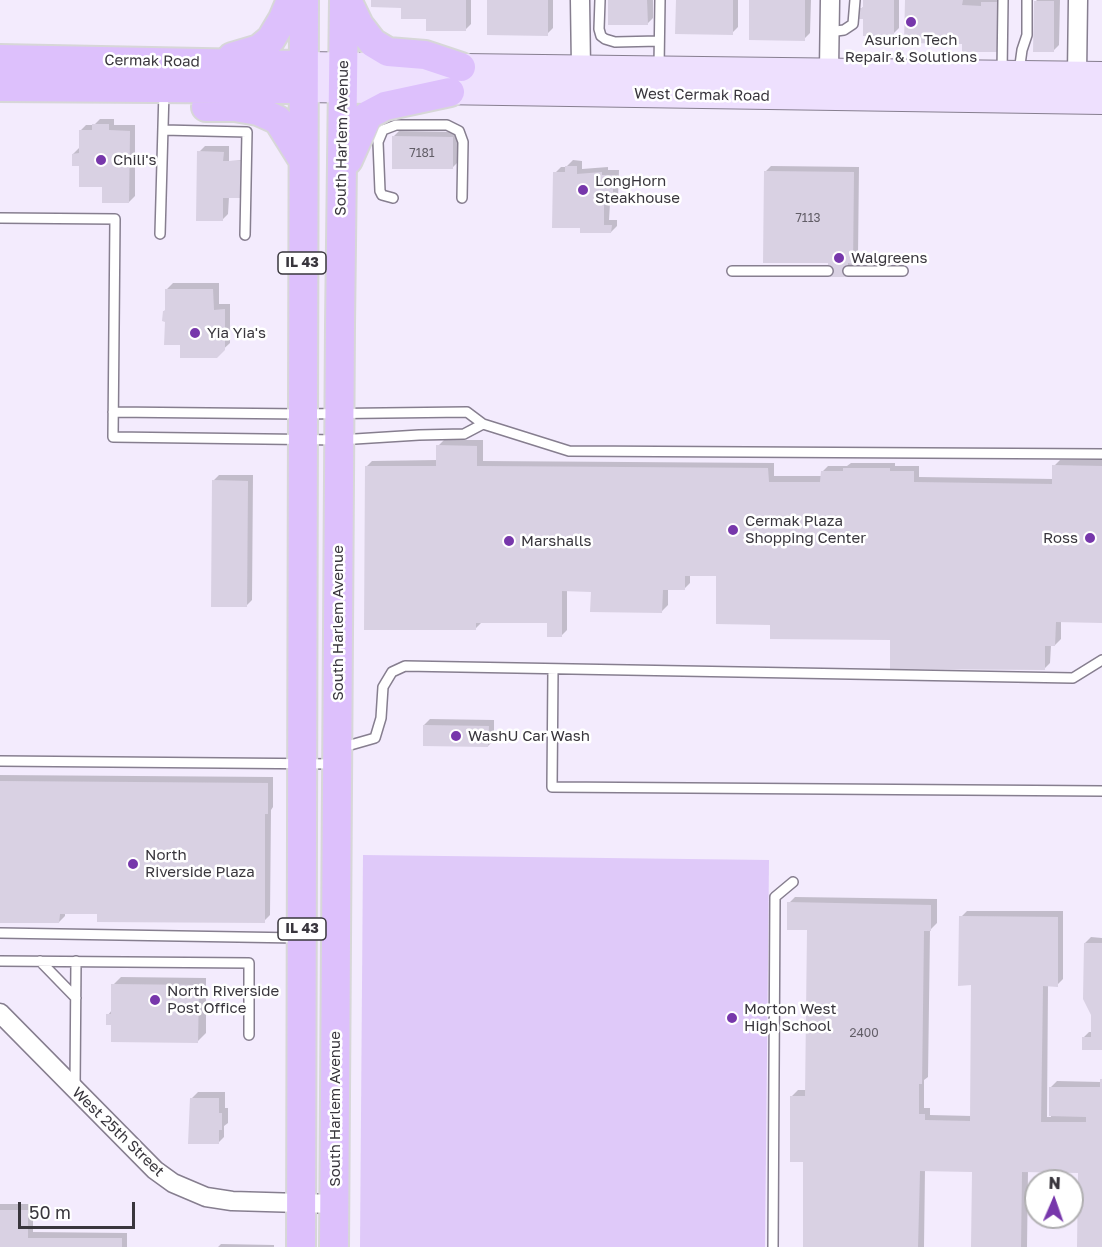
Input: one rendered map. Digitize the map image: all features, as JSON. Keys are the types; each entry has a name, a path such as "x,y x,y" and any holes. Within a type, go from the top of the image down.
{"main road":[{"path":"205,62 259,49 271,39 291,0"},
{"name":"IL 43","path":"301,1247 304,0"},
{"path":"345,0 373,44 388,52 425,55 456,79"},
{"name":"South Harlem Avenue","path":"334,1247 339,427 345,0"},
{"name":"Cermak Road","path":"0,59 205,62 303,77"},
{"name":"West Cermak Road","path":"456,79 581,67 659,86 829,70 1090,74"},
{"name":"Cermak Road","path":"0,87 171,88 303,77"},
{"name":"West Cermak Road","path":"303,77 456,79 1102,101"},
{"path":"342,174 368,115 385,106 456,79"},
{"path":"171,88 199,106 235,107 258,111 278,120 303,160"}],"street":[{"path":"580,0 581,67"},
{"path":"829,70 830,0"},
{"path":"1078,0 1090,74"},
{"name":"West 25th Street","path":"0,1013 155,1170 172,1183 206,1197 232,1201 334,1204"}],"lane":[{"path":"600,0 599,29 601,36 605,39 615,42 659,41"},
{"path":"659,86 660,0"},
{"path":"830,32 844,30 853,24 855,0"},
{"path":"1003,0 1010,73"},
{"path":"1010,73 1027,35 1027,0"},
{"path":"160,234 163,130 171,88"},
{"path":"393,198 382,195 380,191 378,142 383,130 396,125 447,125 459,131 463,142 462,198"},
{"path":"163,130 247,132 246,235"},
{"path":"0,218 115,219 112,437 302,427 339,427 419,435 464,434 483,424"},
{"path":"732,271 828,271"},
{"path":"848,271 903,271"},
{"path":"113,412 302,427 339,427 467,412 483,424 569,451 1102,454"},
{"path":"0,761 302,764 338,757 375,738 381,718 383,687 392,672 405,666 1073,678 1102,660"},
{"path":"553,669 552,787 1102,791"},
{"path":"773,1247 776,897 793,882"},
{"path":"0,933 302,938"},
{"path":"0,961 249,963 249,1035"},
{"path":"40,961 76,998"},
{"path":"75,1090 76,962"}],"shaded area":[{"path":"363,855 769,860 765,1247 360,1247"}],"building":[{"path":"371,0 466,0 466,31 426,31 426,19 401,19 401,8 371,7"},
{"path":"487,0 548,0 548,36 487,35"},
{"path":"608,0 647,0 648,25 608,25"},
{"path":"676,0 733,0 733,35 675,34"},
{"path":"749,0 805,0 805,41 749,40"},
{"path":"863,0 894,0 894,36 863,36 863,19 859,19 859,8 863,8"},
{"path":"905,0 963,0 962,5 981,6 981,2 998,2 998,52 962,52 962,44 904,43"},
{"path":"1034,1 1054,1 1054,52 1033,52"},
{"name":"Chili's","path":"92,124 109,124 109,130 130,131 129,203 102,203 102,187 79,187 79,166 72,166 72,154 79,153 79,130 92,130"},
{"path":"392,136 453,137 453,169 392,169"},
{"path":"197,151 224,152 223,161 244,161 244,198 223,198 223,221 196,221"},
{"name":"LongHorn Steakhouse","path":"565,166 577,166 577,174 602,172 602,175 613,175 613,205 604,205 604,225 612,225 611,233 580,233 580,228 552,228 553,172 565,172"},
{"name":"Walgreens","path":"764,171 854,172 853,264 848,263 848,277 828,277 828,263 763,263"},
{"name":"Yia Yia's","path":"165,289 213,289 214,310 225,309 225,350 217,358 180,358 180,345 164,345 165,322 162,321 163,311 165,311"},
{"name":"Cermak Plaza Shopping Center","path":"436,445 477,446 477,466 768,468 769,482 820,482 821,471 843,471 843,468 890,468 890,471 914,471 914,482 1052,484 1052,465 1102,466 1102,623 1056,622 1055,646 1045,646 1045,670 890,669 890,640 770,639 770,625 716,624 716,576 685,576 685,590 663,590 662,613 590,612 591,592 562,591 562,637 547,637 547,623 476,623 476,630 364,630 365,466 436,466"},
{"path":"212,480 248,481 247,607 211,607"},
{"name":"WashU Car Wash","path":"423,725 489,726 488,747 423,746"},
{"name":"North Riverside Plaza","path":"0,781 268,783 268,814 265,814 265,923 97,922 97,914 60,914 59,923 0,923"},
{"path":"787,902 931,905 931,931 924,931 922,1084 919,1084 919,1114 925,1114 925,1120 970,1121 971,985 958,986 959,916 1058,917 1058,987 1043,986 1041,1122 1086,1122 1086,1117 1049,1116 1049,1087 1100,1087 1100,1079 1102,1079 1102,1247 1077,1247 1077,1229 1084,1229 1084,1169 1024,1169 1022,1172 1021,1247 971,1247 972,1172 920,1171 918,1247 803,1247 803,1162 790,1162 790,1096 805,1096 807,930 787,930"},
{"path":"1084,943 1102,943 1102,1050 1082,1050 1082,1037 1091,1037 1091,1015 1083,999"},
{"name":"North Riverside Post Office","path":"111,984 199,985 198,1043 111,1042 111,1025 106,1025 106,1014 111,1014"},
{"path":"190,1098 219,1098 222,1130 219,1130 219,1144 188,1144"},
{"path":"0,1210 28,1210 28,1238 122,1238 122,1247 0,1247"}],"place":[{"name":"Asurion Tech Repair & Solutions","path":"911,22"},
{"name":"Chili's","path":"101,160"},
{"name":"LongHorn Steakhouse","path":"583,190"},
{"name":"Walgreens","path":"839,258"},
{"name":"Yia Yia's","path":"195,333"},
{"name":"Cermak Plaza Shopping Center","path":"733,530"},
{"name":"Ross","path":"1090,538"},
{"name":"Marshalls","path":"509,541"},
{"name":"WashU Car Wash","path":"456,736"},
{"name":"North Riverside Plaza","path":"133,864"},
{"name":"North Riverside Post Office","path":"155,1000"},
{"name":"Morton West High School","path":"732,1018"}]}
